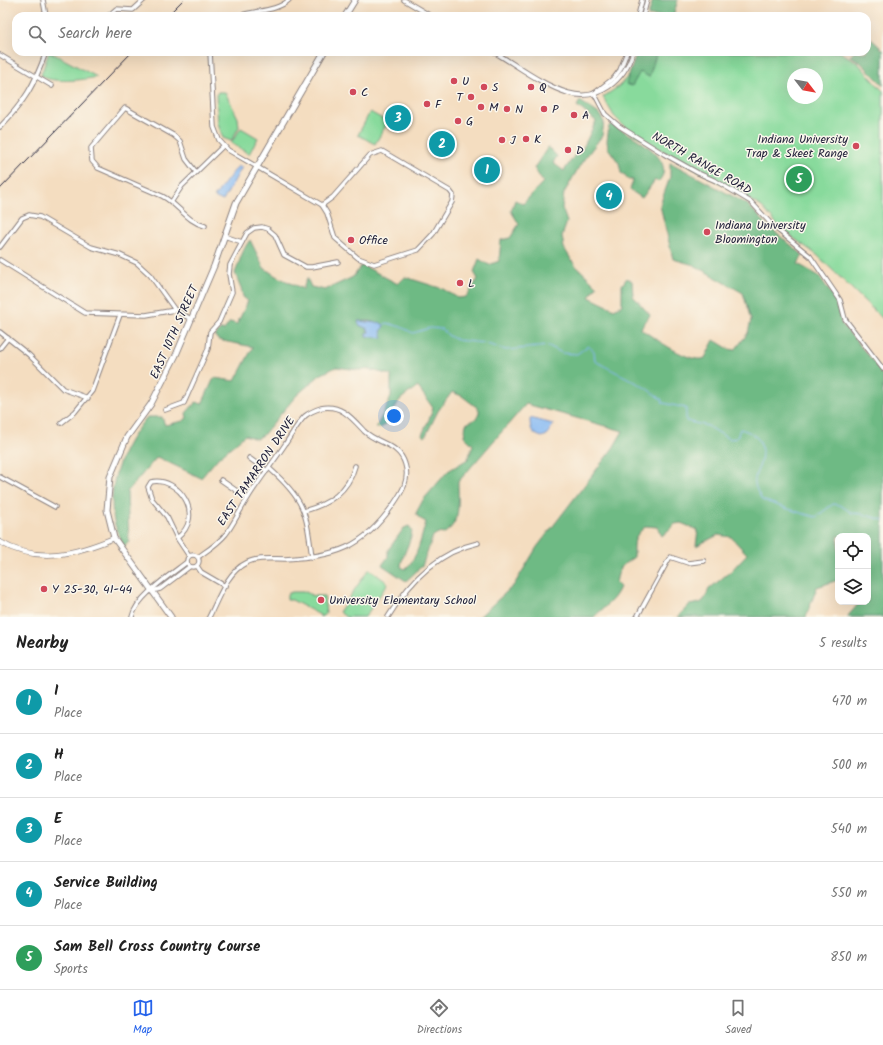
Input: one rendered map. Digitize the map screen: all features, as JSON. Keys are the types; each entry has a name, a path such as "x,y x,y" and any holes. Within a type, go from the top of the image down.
{"main road":[{"path":"348,12 355,0"},
{"name":"EAST 10TH STREET","path":"170,617 114,538 107,510 110,477 127,437 157,394 192,319 212,273 236,203 256,166 322,56"},
{"path":"0,542 25,553 50,556 77,552 114,538"}],"street":[{"path":"43,0 45,12"},
{"path":"113,12 116,9 133,10 144,0"},
{"path":"256,12 273,8 284,4 289,0"},
{"path":"404,0 424,12"},
{"path":"639,12 642,0"},
{"path":"644,12 648,0"},
{"path":"0,55 52,86"},
{"path":"0,127 24,100 37,77 45,56"},
{"path":"210,56 213,120 216,133 223,146 322,205 335,238 358,258 374,264 418,250 433,234 451,205 453,195 450,191 382,151 370,155 333,196 322,205"},
{"path":"501,56 557,89 579,95 604,92 618,80 628,67 632,56"},
{"path":"595,92 614,78 620,70 625,56"},
{"name":"NORTH RANGE ROAD","path":"595,92 605,114 618,125 664,154 716,181 751,202 774,227 810,256 840,300 845,319 883,369"},
{"path":"196,172 186,159 180,141 173,135 125,108 112,121 91,148 92,161 98,168 172,201 191,220 205,226"},
{"path":"172,201 182,186 223,146"},
{"path":"0,247 24,216 32,215 44,218 91,247 120,255 137,263 150,275 175,310 192,319"},
{"path":"165,410 184,403 208,349 210,332 219,322 232,292 229,274 230,265 242,242 254,228 262,227 268,229 275,235 284,255 306,266 312,267 338,262"},
{"path":"224,236 242,242"},
{"path":"0,260 82,311 120,315 147,315 175,310"},
{"path":"61,423 76,412 88,398 120,315"},
{"path":"0,332 30,355 64,389 88,398"},
{"path":"0,348 8,338"},
{"name":"EAST TAMARRON DRIVE","path":"198,557 226,535 248,498 303,419 313,411 332,408 345,412 368,434 392,446 403,458 407,472 404,488 377,525 362,538 347,548 333,553 312,557 250,561 235,570 209,617"},
{"path":"249,458 268,470 294,492 304,511 312,557"},
{"path":"304,511 322,505 338,494 349,481 355,466"},
{"path":"0,477 55,507"},
{"path":"221,480 248,498"},
{"path":"177,538 184,532 189,524 190,516 188,506 180,493 170,486 159,482 151,482 148,487 150,495 167,517 177,538 189,556"},
{"path":"388,617 407,589 422,572 452,552 478,543"},
{"path":"189,556 194,555 198,557 199,561 197,566"},
{"path":"132,617 138,602 152,590 156,584 186,562 189,556"},
{"path":"637,617 670,557 688,563 704,561"},
{"path":"186,562 190,567"},
{"path":"152,590 160,589 190,567 197,566"},
{"path":"197,566 202,572 225,586"}],"green space":[{"path":"653,0 678,0 674,12 649,12"},
{"path":"871,39 883,50 883,85 859,61 850,56 871,56"},
{"path":"48,56 58,56 97,77 51,80 41,75"},
{"path":"636,56 656,56 649,77 640,72 632,86 626,84"},
{"path":"637,56 847,56 857,62 883,91 883,319 817,255 781,229 762,207 630,132 614,116 603,97 618,87 632,72"},
{"path":"218,92 225,92 238,118 239,127 231,141 223,138 218,124 216,95"},
{"path":"580,101 599,114 604,122 602,136 582,162 564,193 562,208 567,222 562,236 564,248 574,264 597,286 589,297 614,309 622,305 622,285 627,278 632,281 633,296 650,315 641,328 642,330 673,350 691,358 705,358 714,340 729,349 735,350 748,333 751,320 743,293 694,265 673,259 660,205 670,177 670,163 747,204 770,228 803,255 798,264 819,276 839,305 841,323 883,373 883,617 847,617 857,605 871,605 871,533 835,533 835,581 817,587 806,617 678,617 689,605 700,603 704,600 709,589 731,571 747,554 731,537 718,535 696,546 698,530 681,523 675,524 662,536 657,527 646,526 636,536 634,543 634,557 623,565 618,573 616,583 620,587 618,592 594,617 479,617 514,585 537,547 613,448 623,431 526,404 458,482 458,511 453,524 443,534 438,533 433,536 422,566 406,581 382,565 388,557 388,550 404,528 409,526 412,530 401,567 405,569 413,560 426,522 419,518 416,513 423,500 448,471 468,459 473,445 464,436 466,424 474,420 479,415 479,409 462,396 452,392 438,411 425,437 422,435 433,408 418,387 400,400 385,425 376,428 391,397 391,375 367,369 359,370 336,367 320,375 296,396 263,435 256,439 245,435 218,458 201,478 157,457 127,492 129,542 124,547 117,531 112,502 115,475 131,439 147,417 162,417 165,425 183,421 187,418 186,413 196,402 202,404 214,378 235,381 253,347 218,340 215,336 220,330 224,330 230,322 237,324 248,301 243,297 235,273 243,252 250,240 264,268 276,276 303,289 307,278 311,287 325,290 353,277 362,265 398,284 405,277 443,289 458,298 466,297 478,279 474,272 479,259 489,265 499,261 501,240 510,238 519,224 511,211 515,200 523,204 543,182 534,168 548,147 557,156 553,163 564,171 578,150 582,150 596,121 577,106","holes":["358,321 369,321 384,325 381,332 369,333 366,327"]},
{"path":"370,112 388,122 375,144 358,135"},
{"path":"611,124 635,138 653,151 663,166 663,174 661,178 658,182 655,180 642,198 630,190 633,180 627,179 625,175 621,173 619,163 608,148 607,141 609,126"},
{"path":"241,128 258,138 249,154 231,143"},
{"path":"369,569 388,583 365,617 346,617 339,612"},
{"path":"292,592 306,592 313,596 324,596 326,614 320,617 320,615 292,600 287,600 287,594"}],"water":[{"path":"238,166 242,167 223,201 214,197"},
{"path":"358,321 379,322 384,325 381,332 383,338 366,336 366,333 369,332 368,329 359,325"},
{"path":"530,418 553,424 547,435 542,437 533,432 530,425"}],"waterway":[{"path":"384,325 387,323 401,327 413,333 430,328 442,329 449,336 457,340 484,343 506,350 549,346 562,353 577,354 588,346 594,351 595,361 630,379 654,394 662,400 663,403 686,408 686,421 708,426 729,439 737,438 740,429 753,434 760,442 762,448 761,460 755,476 755,485 762,500 816,517 833,504 840,505 852,513 862,514 883,520"}],"railway":[{"path":"171,12 183,0"},
{"path":"0,189 128,56"}],"place":[{"name":"U","path":"454,81"},
{"name":"S","path":"484,87"},
{"name":"Q","path":"531,87"},
{"name":"C","path":"353,92"},
{"name":"T","path":"471,97"},
{"name":"F","path":"427,104"},
{"name":"M","path":"481,107"},
{"name":"N","path":"507,109"},
{"name":"P","path":"544,109"},
{"name":"A","path":"574,115"},
{"name":"E","path":"398,118"},
{"name":"G","path":"458,121"},
{"name":"K","path":"526,139"},
{"name":"J","path":"502,140"},
{"name":"H","path":"442,144"},
{"name":"Indiana University Trap & Skeet Range","path":"856,146"},
{"name":"D","path":"568,150"},
{"name":"I","path":"487,170"},
{"name":"Sam Bell Cross Country Course","path":"799,179"},
{"name":"Service Building","path":"609,196"},
{"name":"Indiana University Bloomington","path":"707,232"},
{"name":"Office","path":"351,240"},
{"name":"L","path":"460,283"},
{"name":"Y 25-30, 41-44","path":"44,589"},
{"name":"University Elementary School","path":"321,600"}]}
